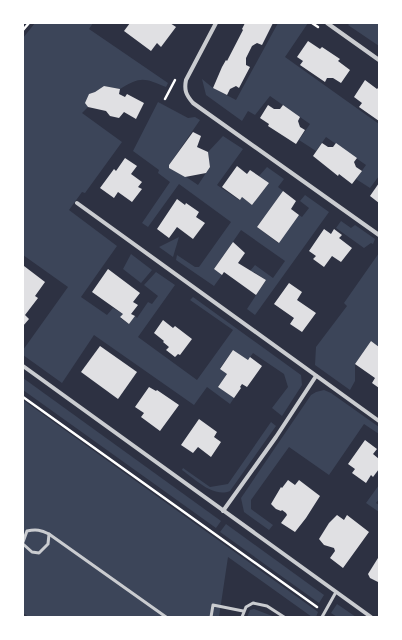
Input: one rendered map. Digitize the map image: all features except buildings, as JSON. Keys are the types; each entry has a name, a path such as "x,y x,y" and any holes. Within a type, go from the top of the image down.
{"street":[{"path":"216,23 186,80 184,88 187,96 193,103 379,234"},
{"path":"327,23 379,60"},
{"path":"77,203 379,421"},
{"path":"23,366 371,617"},
{"path":"223,510 276,437 316,376"}],"lane":[{"path":"49,534 48,544 39,553 32,552 23,543 27,531 41,530 49,534 166,617"},
{"path":"322,617 336,592"},
{"path":"242,617 249,604 260,604 272,609 284,617"},
{"path":"210,617 213,605 244,611"}],"path":[{"path":"23,30 29,23"},
{"path":"23,397 324,612"}],"shaded area":[{"path":"35,23 93,23 89,29 168,83 166,87 147,80 138,80 120,89 104,86 89,94 86,103 88,107 82,113 122,142 85,193 82,192 69,210 117,246 81,297 107,315 113,308 123,314 120,318 129,324 135,316 137,318 148,302 152,304 158,296 144,285 156,272 175,285 138,337 197,380 233,330 190,300 193,297 301,375 302,385 282,416 272,408 288,387 284,374 253,353 248,360 233,350 220,368 227,374 218,387 234,398 230,404 207,387 194,405 94,335 62,383 23,355 23,350 68,287 23,255 23,38"},
{"path":"278,23 308,23 285,57 379,124 379,176 370,188 356,179 366,165 326,137 316,151 299,140 310,124 270,96 255,115 248,111 242,121 206,95 202,79 213,88 236,100"},
{"path":"350,23 379,23 379,46 348,25"},
{"path":"158,102 188,118 195,117 200,120 169,165 169,168 176,170 198,185 210,167 208,152 223,136 243,149 217,185 239,200 242,197 252,205 269,183 259,176 267,167 284,179 278,187 283,191 257,227 278,243 299,215 302,217 309,208 300,201 305,195 329,212 255,315 247,309 266,280 250,271 255,265 273,278 285,261 241,230 214,269 222,275 214,286 176,260 177,255 195,267 199,267 231,222 179,184 148,227 142,223 170,182 158,173 159,170 133,151"},
{"path":"341,221 351,228 355,225 375,239 373,244 371,243 364,248 336,228"},
{"path":"179,237 173,257 159,247"},
{"path":"379,253 379,347 371,341 355,364 355,381 350,390 315,365 316,347 347,306 344,303"},
{"path":"131,254 152,270 141,283 123,269"},
{"path":"23,378 221,521 216,528 23,390"},
{"path":"324,390 331,393 379,427 379,434 364,424 329,475 289,447 251,500 251,509 273,525 269,530 244,512 241,498 311,395"},
{"path":"23,400 314,609 318,612 316,617 312,617 228,557 219,617 29,617 23,613"},
{"path":"271,422 276,426 230,491 217,492 211,490 182,470 183,468 210,487 228,484"},
{"path":"379,485 379,499 376,503 379,505 379,512 366,503"},
{"path":"226,524 324,595 319,603 220,532"},
{"path":"337,604 356,617 337,617 331,613"},
{"path":"254,609 275,617 247,617 250,610"}]}
